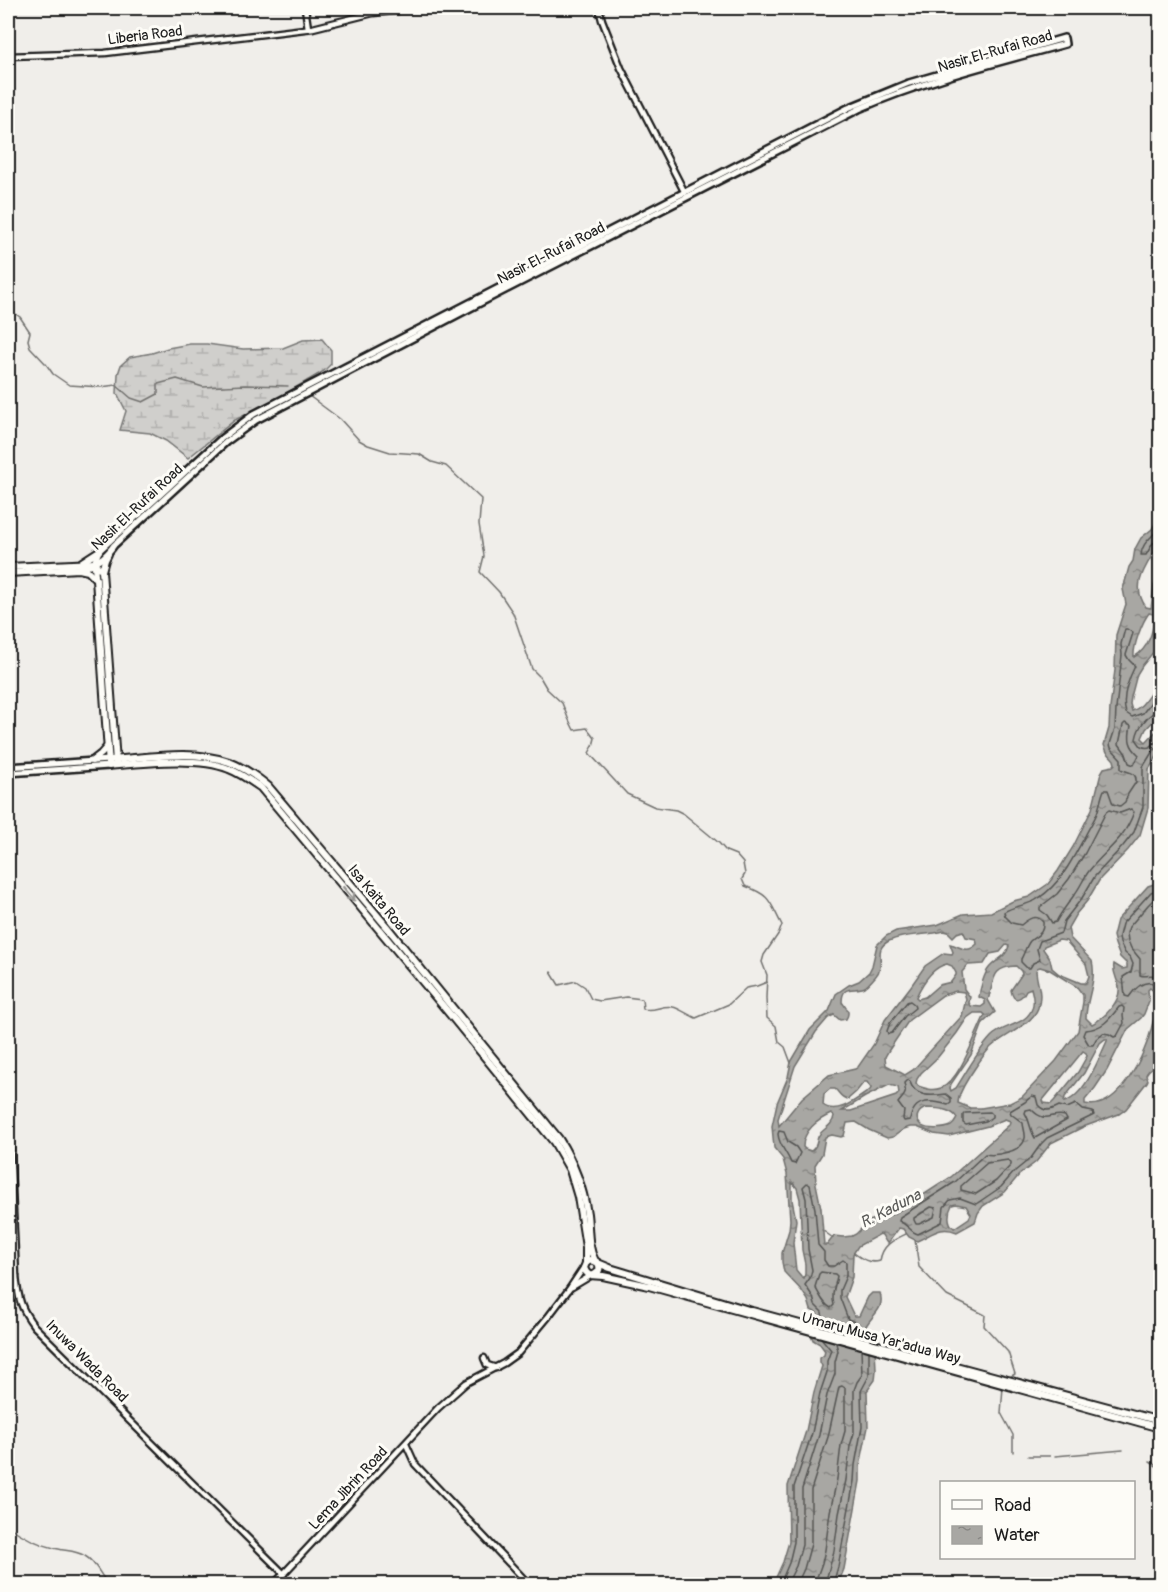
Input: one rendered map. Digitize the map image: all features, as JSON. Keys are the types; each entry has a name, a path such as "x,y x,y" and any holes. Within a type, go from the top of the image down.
{"main road":[{"path":"992,62 1064,38 1065,44"},
{"name":"Nasir El-Rufai Road","path":"618,230 685,193 851,112 894,94 992,62"},
{"name":"Nasir El-Rufai Road","path":"96,579 94,563 99,551 183,472 236,426 254,414 332,377 618,230 794,139 848,108 924,79 992,62"},
{"name":"Nasir El-Rufai Road","path":"94,563 108,554 121,538 226,442 256,420 332,377"},
{"path":"79,566 99,551"},
{"path":"108,554 102,571 112,763"},
{"path":"8,573 94,563 102,571"},
{"path":"79,566 96,579 111,746 125,759"},
{"path":"8,567 29,569"},
{"path":"92,761 111,746"},
{"name":"Isa Kaita Road","path":"8,767 92,761 112,763 125,759 160,756 197,756 231,762 253,774 268,786 387,927 538,1118 554,1142 574,1182 582,1216 586,1251 585,1264"},
{"name":"Isa Kaita Road","path":"8,773 112,763 166,761 213,764 229,768 261,788 538,1118 559,1139 576,1168 584,1196 590,1246 596,1261"},
{"path":"590,1260 596,1261 599,1269 593,1275 586,1272 585,1264 590,1260"},
{"name":"Umaru Musa Yar'adua Way","path":"596,1261 610,1268 752,1313"},
{"name":"Umaru Musa Yar'adua Way","path":"593,1275 603,1275 752,1313 1161,1428"},
{"name":"Umaru Musa Yar'adua Way","path":"898,1353 1161,1421"}],"street":[{"path":"305,8 308,28"},
{"name":"Liberia Road","path":"8,56 105,52 308,28 373,13 426,8"},
{"path":"598,8 621,68 685,193"},
{"name":"Inuwa Wada Road","path":"8,1103 16,1276 18,1297 24,1313 34,1326 284,1574"},
{"path":"484,1358 487,1365 496,1368 518,1353 570,1288 585,1264"},
{"path":"570,1288 593,1275"},
{"path":"8,1279 16,1276"},
{"name":"Lema Jibrin Road","path":"274,1584 438,1408 466,1383 496,1368"},
{"path":"406,1444 415,1464 524,1579 521,1584"}],"green space":[{"path":"322,339 331,350 331,364 324,371 235,420 188,458 166,441 150,433 120,430 126,411 117,393 118,374 121,365 130,357 190,344 243,349 283,348 303,340"}],"water":[{"path":"1160,515 1160,546 1157,547 1144,569 1139,591 1146,607 1151,608 1154,586 1160,568 1160,635 1155,650 1137,674 1130,704 1132,711 1137,709 1160,682 1160,714 1146,729 1142,738 1146,742 1160,727 1160,752 1149,769 1148,808 1140,835 1100,879 1068,928 1070,938 1092,961 1093,976 1086,1018 1092,1024 1106,1014 1119,993 1114,964 1122,969 1127,968 1127,964 1120,957 1113,936 1117,920 1148,886 1160,882 1160,938 1157,949 1160,962 1160,1059 1147,1072 1147,1082 1126,1109 1051,1143 1036,1162 1019,1175 1005,1192 983,1206 975,1222 957,1232 941,1230 917,1241 899,1228 888,1243 880,1234 858,1246 853,1254 852,1277 845,1297 854,1316 859,1316 872,1293 880,1293 881,1303 866,1326 875,1348 876,1370 875,1380 867,1391 868,1427 844,1569 838,1584 773,1584 789,1542 788,1486 806,1431 822,1366 820,1358 825,1351 813,1340 809,1329 810,1322 817,1317 817,1313 811,1310 802,1291 784,1272 782,1262 790,1220 787,1174 783,1159 774,1148 772,1126 791,1062 810,1030 829,1011 836,994 859,981 869,972 877,945 886,936 896,931 937,925 963,914 991,912 1013,901 1029,897 1048,884 1058,871 1092,809 1101,773 1104,768 1115,764 1104,745 1109,728 1116,635 1126,604 1123,589 1135,549 1141,538 1152,529","holes":["1149,613 1153,614 1150,638 1139,654 1134,657 1141,628","944,931 953,937 963,931 966,937 976,939 977,944 970,949 950,944 952,954 944,953 925,966 885,1020 874,1044 858,1067 829,1075 802,1098 779,1126 778,1119 795,1066 816,1032 828,1018 834,1015 840,1020 846,1019 848,1014 842,1002 844,992 865,987 879,972 881,948 889,941","1059,940 1066,941 1086,964 1089,976 1087,981 1081,983 1059,974 1052,968 1050,959 1043,949 1044,946","1006,945 1009,946 1006,953 985,974 979,997 985,1000 985,1004 981,1007 971,1006 970,997 964,989 962,972 968,965 984,964 990,954 1000,952","947,964 952,966 956,975 951,982 939,985 925,997 918,999 916,997 918,992 932,972","1016,966 1022,974 1011,990 1012,994 1018,999 1031,988 1032,1009 1023,1020 991,1037 956,1088 951,1091 951,1084 971,1055 983,1023 995,1012 988,1000 995,976 1002,969","1040,967 1050,970 1077,987 1083,995 1078,1031 1056,1061 1022,1097 1010,1103 981,1108 970,1108 958,1103 965,1083 988,1050 1024,1025 1035,1014 1040,997 1036,971","1150,988 1157,997 1157,1009 1149,1037 1137,1065 1120,1090 1109,1099 1097,1104 1085,1104 1085,1100 1107,1070 1128,1029 1144,1014 1149,1001 1148,990","956,991 964,992 966,999 962,1016 913,1070 905,1075 886,1065 885,1057 909,1020 943,995","974,1013 985,1015 967,1055 948,1084 935,1089 918,1086 916,1083 921,1073 938,1057 967,1018","1107,1039 1084,1085 1071,1099 1064,1102 1065,1097 1084,1073 1100,1043","1083,1051 1087,1056 1078,1072 1051,1104 1044,1103 1043,1100","864,1082 867,1082 871,1088 854,1101 841,1107 829,1108 823,1105 824,1094 830,1089 835,1089 848,1099","889,1085 898,1087 899,1093 896,1096 851,1111 842,1111","927,1108 940,1109 952,1113 957,1118 951,1126 928,1128 919,1123 917,1118 919,1113","831,1114 834,1116 831,1123 818,1137 811,1151 803,1147 808,1131 826,1116","1005,1119 1010,1121 1009,1125 951,1177 893,1214 869,1221 856,1234 843,1237 834,1236 827,1245 824,1245 815,1165 822,1154 825,1137 844,1136 847,1123 856,1122 887,1138 893,1137 904,1129 917,1127 934,1134 949,1136","792,1182 797,1188 800,1199 804,1278 796,1270 793,1243 796,1220 792,1200","956,1204 966,1206 971,1214 969,1218 954,1228 950,1223 949,1214 952,1205"]}],"waterway":[{"path":"8,309 20,317 30,332 28,340 30,347 53,374 69,385 101,387 116,385 131,398 143,402 158,394 158,384 177,379 203,387 288,386"},
{"path":"309,396 340,419 359,440 390,452 419,454 432,462 446,466 481,499 479,524 484,556 480,572 499,592 513,613 532,669 547,689 562,703 574,730 587,728 595,738 589,753 627,794 655,807 676,810 684,814 726,851 736,855 743,863 745,874 742,879 745,886 765,896 772,905 782,925 762,962 767,975 767,1018 776,1026 779,1042 785,1047 791,1063"},
{"path":"551,972 559,985 576,981 585,987 591,999 600,1001 626,997 642,999 643,1009 651,1010 669,1006 696,1018 729,1004 746,988 767,982"},
{"path":"822,1230 833,1238"},
{"path":"854,1253 869,1261 880,1261 886,1247 906,1234"},
{"path":"915,1240 919,1267 947,1296 985,1315 984,1326 1008,1352 1015,1374 1008,1378"},
{"path":"1003,1387 1001,1413 1013,1435 1013,1452"},
{"path":"1055,1456 1123,1450"},
{"path":"1028,1456 1050,1456"},
{"path":"1150,1462 1160,1468"},
{"path":"8,1526 41,1544 85,1556 95,1565 108,1584"}],"water label":[{"name":"R. Kaduna","path":"890,1208"}]}
